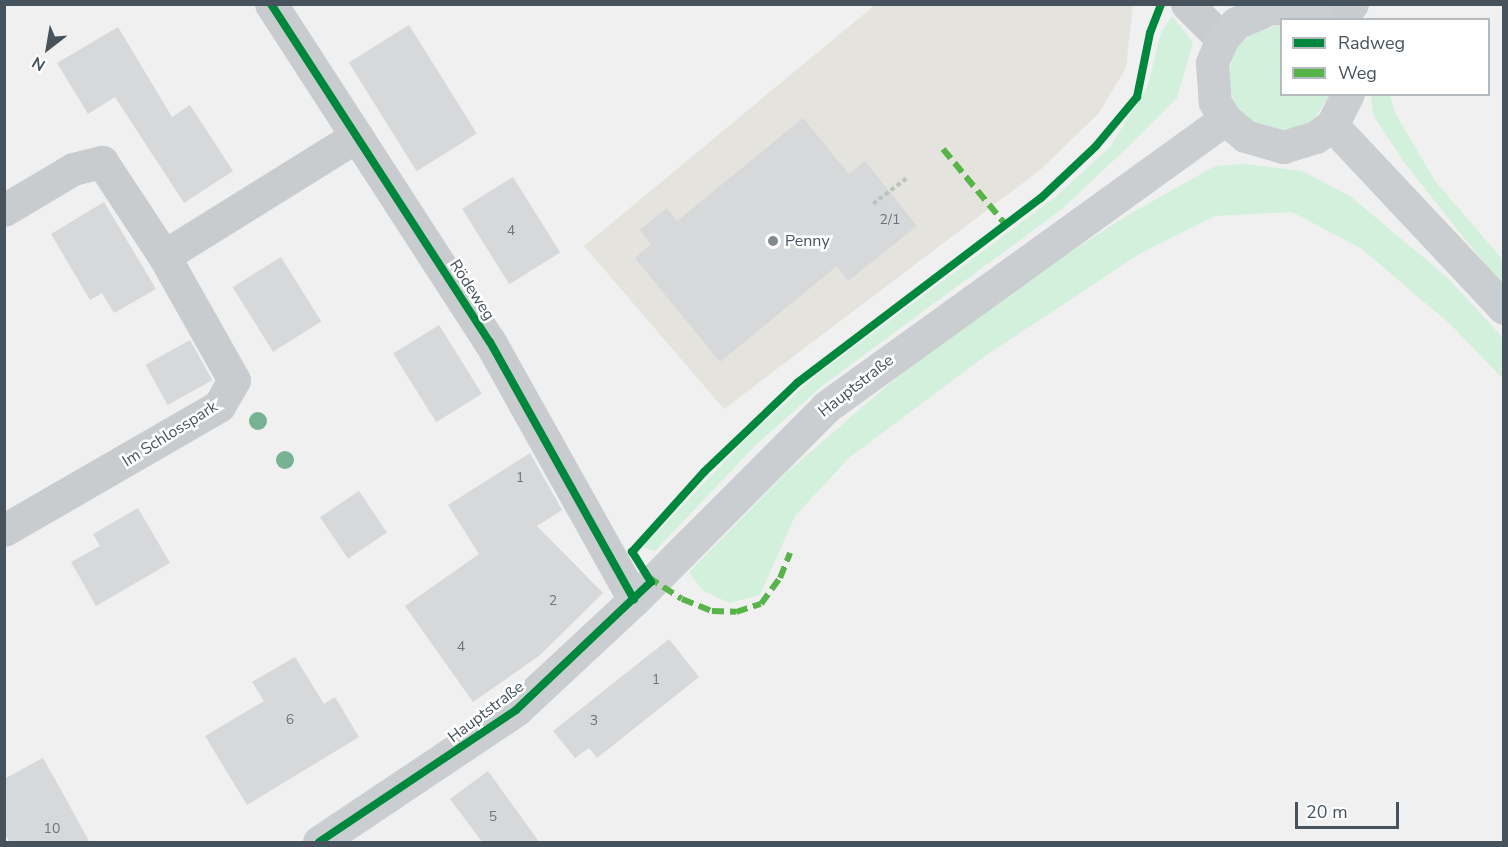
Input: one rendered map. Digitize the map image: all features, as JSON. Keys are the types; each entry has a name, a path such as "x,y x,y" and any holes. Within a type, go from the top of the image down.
{"main road":[{"path":"1315,18 1297,9 1269,8 1246,16 1222,39 1212,63 1211,83 1225,119 1256,142 1283,147 1316,137 1332,125 1347,96"},
{"name":"Hauptstraße","path":"320,843 516,710 634,600 826,407 1225,119"},
{"path":"1332,125 1503,308"}],"street":[{"name":"Rödeweg","path":"271,4 490,342 634,600"},
{"path":"1187,4 1222,39"},
{"path":"1339,18 1352,4"},
{"path":"164,256 357,136"},
{"name":"Im Schlosspark","path":"4,210 73,169 102,162 164,256 234,380 219,406 4,530"}],"path":[{"path":"873,204 907,177"}],"shaded area":[{"path":"875,5 1133,5 1126,68 1099,113 1040,170 724,409 584,246"}],"green space":[{"path":"1172,16 1193,42 1177,98 1062,209 822,386 757,444 655,551 643,547 753,432 818,374 1054,198 1110,147 1148,85 1161,33"},
{"path":"1280,25 1280,96 1329,96 1313,120 1292,130 1273,131 1253,124 1238,110 1227,83 1234,51 1254,31"},
{"path":"1371,96 1390,96 1395,113 1435,181 1503,260 1503,287 1406,165 1373,115"},
{"path":"1245,164 1302,171 1350,196 1447,277 1503,338 1503,379 1450,324 1362,249 1292,212 1215,216 1141,253 985,356 850,457 795,516 760,595 729,603 702,590 689,572 786,473 889,384 1009,291 1128,215 1215,166"}],"building":[{"path":"409,25 477,134 417,171 349,63"},
{"path":"118,27 172,117 190,105 233,171 184,203 115,97 88,114 57,63"},
{"name":"Penny","path":"803,118 849,174 865,161 917,226 848,281 837,266 720,362 635,258 651,244 640,230 667,208 677,221"},
{"path":"513,177 560,252 509,284 462,209"},
{"path":"104,202 156,289 114,313 102,293 90,300 51,234"},
{"path":"281,257 321,321 273,352 233,287"},
{"path":"439,325 482,394 436,422 393,354"},
{"path":"190,340 212,380 168,405 145,365"},
{"path":"530,453 562,510 537,526 603,593 539,656 473,702 405,606 479,554 448,505"},
{"path":"359,491 387,532 348,559 320,517"},
{"path":"138,508 170,563 96,606 71,562 100,546 93,534"},
{"path":"669,639 699,677 597,758 589,748 575,758 553,731"},
{"path":"295,657 324,704 335,697 359,737 247,805 205,736 264,701 252,682"},
{"path":"43,758 90,843 10,843 4,832 4,779"},
{"path":"488,771 540,843 483,843 450,799"}],"marked path":[{"path":"943,149 1005,224"},
{"path":"648,577 682,599 712,611 736,612 761,604 780,578 790,553"}],"cycle path":[{"path":"271,4 490,342 634,600"},
{"path":"319,842 516,710 651,582 632,552 704,472 797,383 1041,198 1096,146 1137,97 1150,33 1161,4"}],"place":[{"name":"Penny","path":"773,241"}]}
